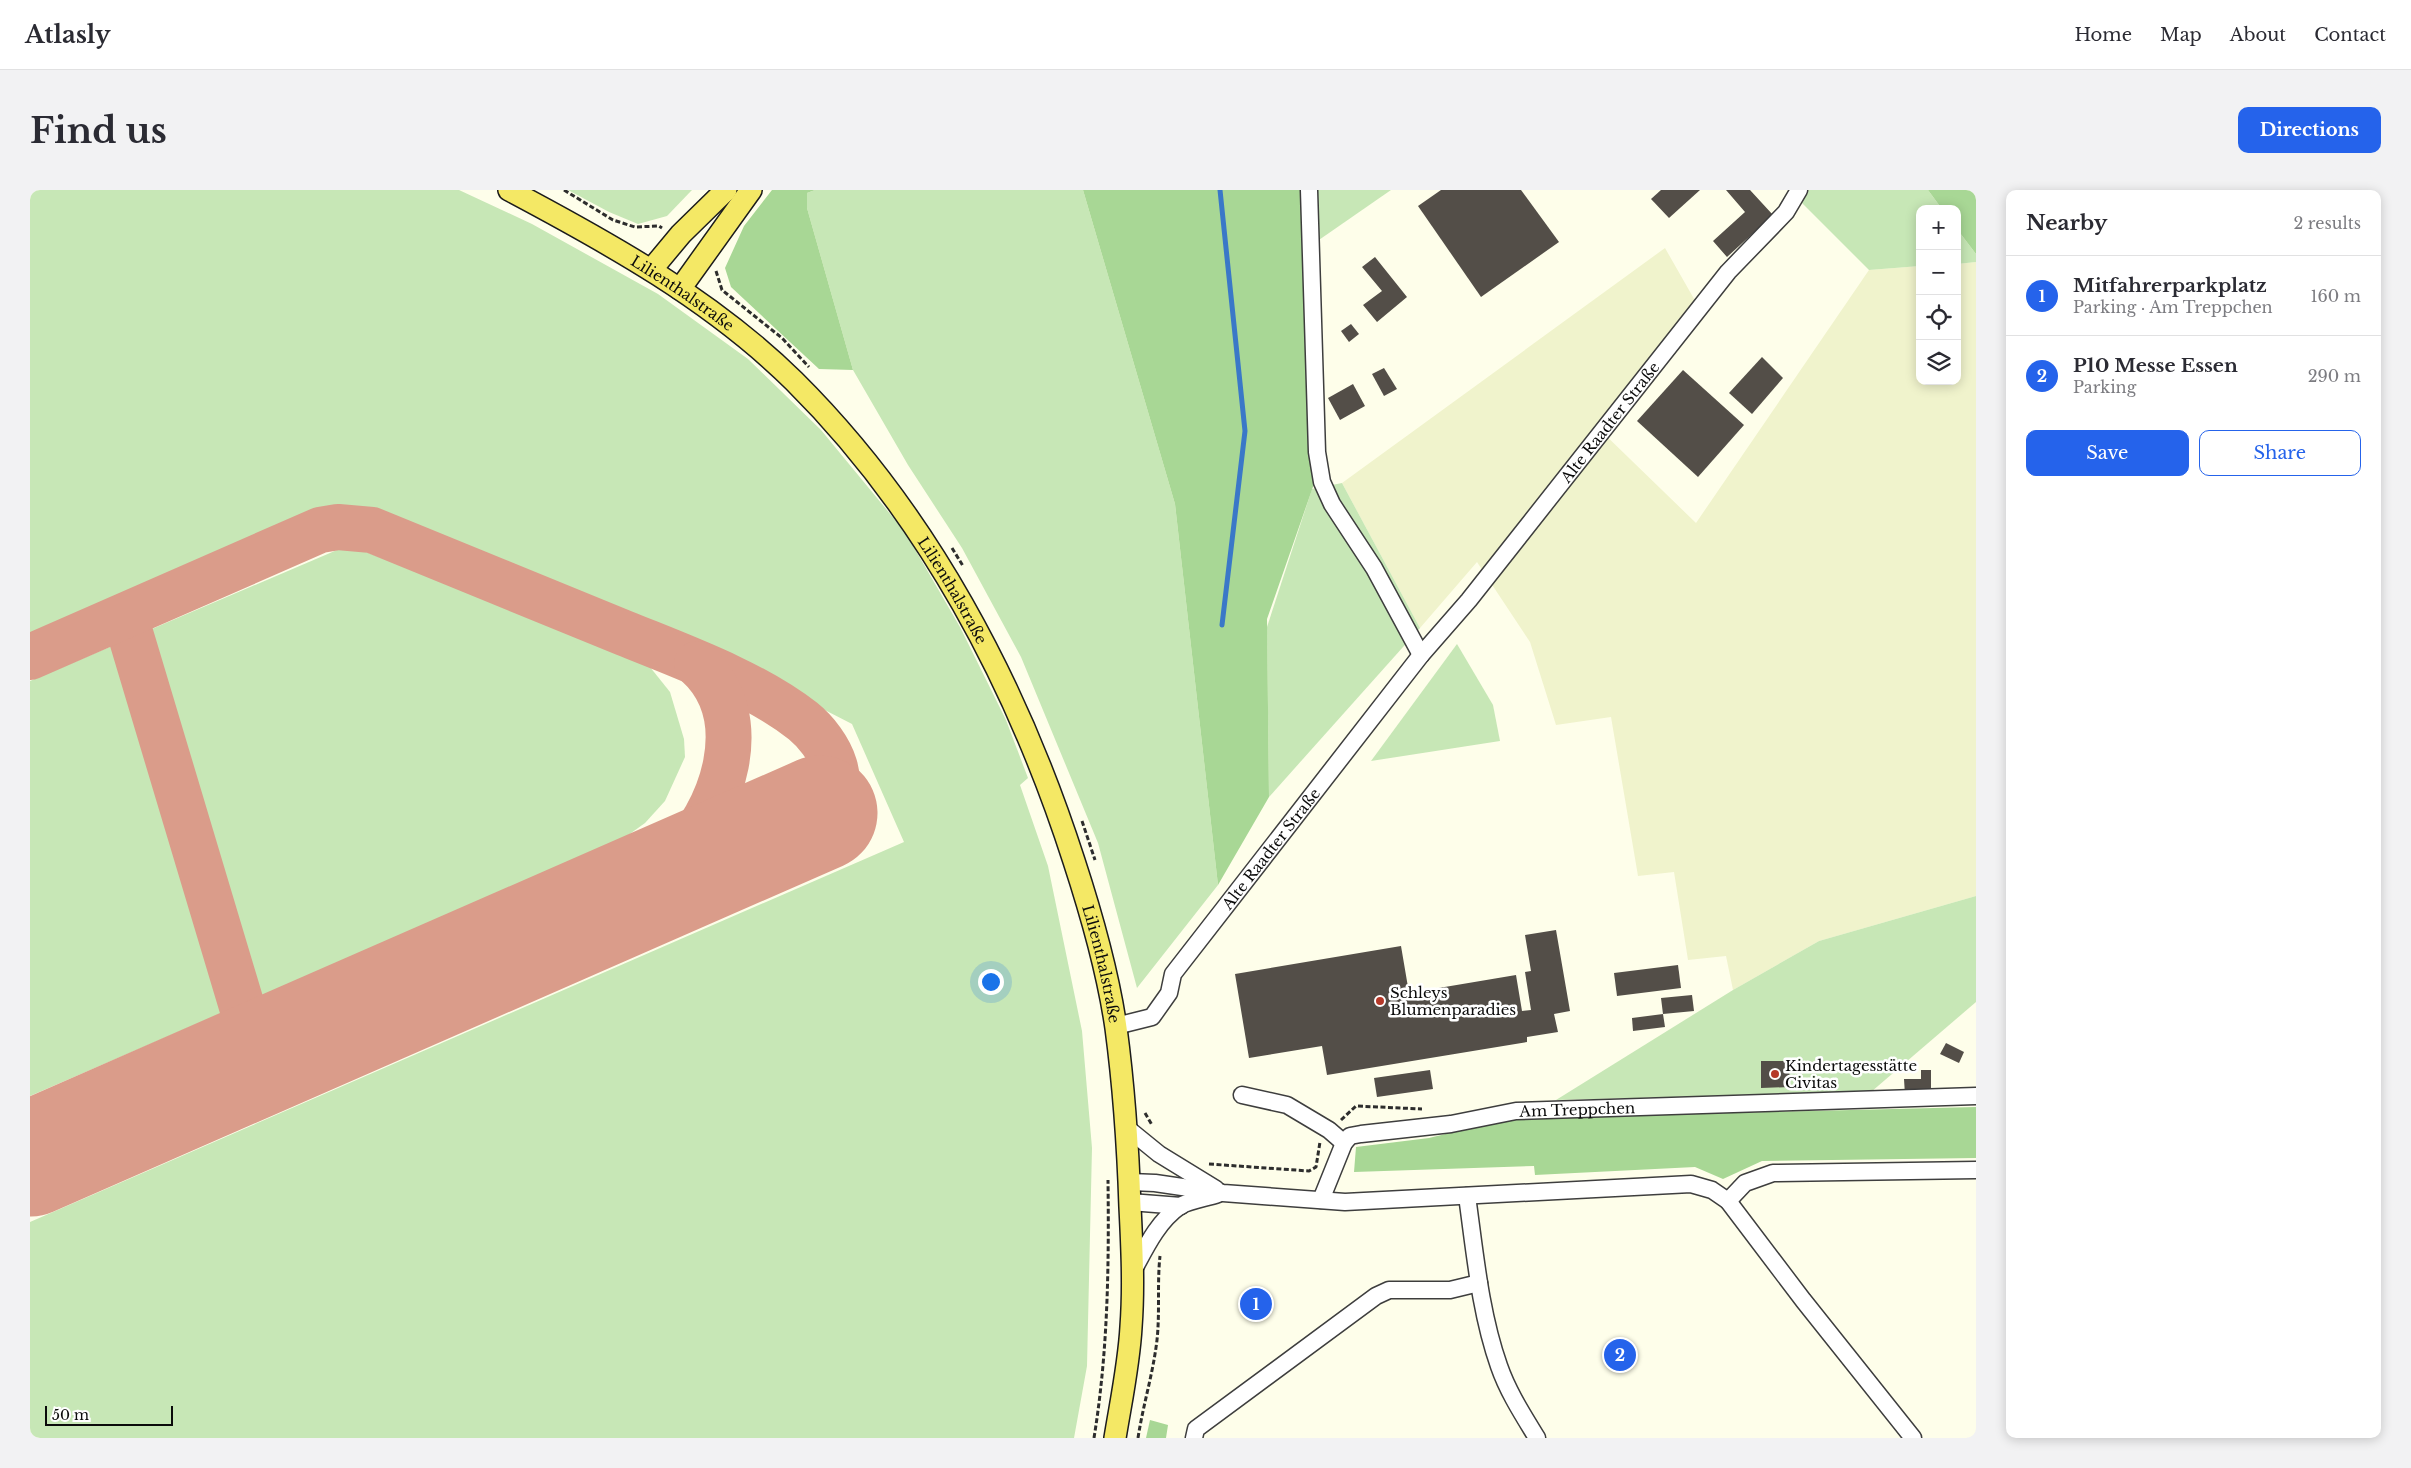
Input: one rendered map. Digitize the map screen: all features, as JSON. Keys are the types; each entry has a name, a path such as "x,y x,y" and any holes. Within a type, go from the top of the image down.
{"main road":[{"name":"Lilienthalstraße","path":"509,190 651,270 680,289 791,379 837,427 882,481 913,524 968,613 1023,725 1059,814 1102,960 1116,1026 1127,1128 1132,1273 1131,1328 1115,1438"},
{"path":"651,270 676,239 726,190"},
{"path":"680,289 751,190"}],"street":[{"path":"1309,190 1317,452 1322,482 1332,504 1374,568 1421,655"},
{"name":"Alte Raadter Straße","path":"1116,1026 1152,1017 1169,994 1173,974 1421,655 1469,600 1728,272 1786,212 1799,190"},
{"path":"1242,1095 1287,1104 1329,1130 1344,1143 1321,1200"},
{"name":"Am Treppchen","path":"1344,1143 1350,1136 1451,1124 1516,1111 1976,1096"},
{"path":"1127,1128 1159,1154 1223,1193"},
{"path":"1728,1201 1745,1183 1773,1173 1976,1170"},
{"path":"1130,1192 1154,1182 1223,1193 1321,1200 1374,1201 1691,1184 1712,1190 1728,1201 1803,1300 1913,1438"},
{"path":"1130,1192 1181,1206"},
{"path":"1132,1273 1161,1224 1181,1206 1223,1193"},
{"path":"1467,1196 1479,1283 1500,1367 1518,1407 1537,1438"},
{"path":"1194,1438 1196,1430 1376,1296 1389,1290 1450,1290 1479,1283"}],"path":[{"path":"564,190 613,220 635,227 659,226 676,239"},
{"name":"Lilienthalstraße","path":"700,259 717,272 722,290 782,338 815,373"},
{"name":"Lilienthalstraße","path":"947,539 967,573"},
{"path":"1082,820 1097,866"},
{"path":"1144,1106 1146,1115 1153,1127"},
{"path":"1208,1164 1309,1172 1316,1168 1319,1144 1329,1130 1356,1106 1431,1110"},
{"path":"1094,1438 1102,1390 1109,1291 1108,1178"},
{"path":"1138,1438 1144,1401 1152,1378 1157,1338 1160,1257 1168,1232 1161,1224"}],"green space":[{"path":"30,190 459,190 532,224 658,294 748,359 821,430 905,532 960,627 1006,720 1028,778 1020,785 1048,866 1082,1031 1092,1148 1087,1366 1074,1438 30,1438 30,1222 904,842 852,724 657,624 375,512 328,508 30,637"},
{"path":"568,190 692,190 667,216 638,224 609,212"},
{"path":"772,190 815,190 807,193 807,208 853,370 819,369 731,287 725,268 744,226"},
{"path":"815,190 1083,190 1175,504 1218,885 1137,988 1098,843 1021,657 962,548 908,465 853,370 807,208 807,193"},
{"path":"1083,190 1311,190 1315,481 1267,619 1269,797 1218,885 1175,504"},
{"path":"1314,190 1391,190 1316,242"},
{"path":"1789,190 1928,190 1939,205 1916,205 1916,266 1869,270"},
{"path":"1928,190 1976,190 1976,254 1961,234 1961,205 1939,205"},
{"path":"1961,234 1976,254 1976,262 1961,264"},
{"path":"1665,248 1697,304 1596,426 1696,523 1869,270 1916,266 1916,385 1961,385 1961,264 1976,262 1976,896 1819,941 1733,990 1726,956 1688,960 1674,872 1638,876 1611,717 1556,725 1530,642 1477,562 1420,628 1342,483"},
{"path":"1342,483 1420,628 1269,797 1267,627 1312,489"},
{"path":"337,550 361,550 622,651 650,667 670,692 684,739 685,757 665,801 645,823 620,841 30,1096 30,681"},
{"path":"1457,644 1493,705 1500,741 1371,761"},
{"path":"1976,896 1976,1002 1871,1092 1556,1100 1733,990 1819,941"},
{"path":"1976,1107 1976,1158 1762,1161 1723,1179 1695,1167 1535,1175 1534,1166 1354,1172 1356,1147 1429,1138 1511,1118"},
{"path":"1150,1420 1168,1425 1166,1438 1146,1438"}],"building":[{"path":"1441,190 1521,190 1559,242 1481,297 1418,206"},
{"path":"1661,190 1700,190 1669,218 1651,199"},
{"path":"1726,190 1750,190 1773,215 1727,257 1713,241 1745,212"},
{"path":"1375,257 1407,297 1377,322 1363,305 1382,291 1362,267"},
{"path":"1351,324 1359,334 1349,342 1341,331"},
{"path":"1762,357 1783,378 1752,414 1729,393"},
{"path":"1384,368 1397,389 1384,396 1372,374"},
{"path":"1683,370 1744,425 1698,477 1637,421"},
{"path":"1353,384 1365,406 1340,420 1328,398"},
{"name":"Schleys Blumenparadies","path":"1556,930 1570,1011 1554,1014 1558,1032 1527,1037 1527,1042 1327,1075 1322,1046 1249,1058 1235,974 1401,946 1409,993 1516,975 1522,1011 1531,1010 1525,972 1531,971 1525,935"},
{"path":"1678,965 1681,988 1617,996 1614,973"},
{"path":"1692,995 1694,1011 1663,1014 1661,998"},
{"path":"1663,1014 1665,1027 1633,1031 1632,1018"},
{"path":"1946,1043 1964,1052 1959,1063 1940,1054"},
{"name":"Kindertagesstätte Civitas","path":"1761,1061 1789,1061 1790,1087 1761,1088"},
{"path":"1430,1070 1433,1089 1377,1097 1374,1078"},
{"path":"1921,1070 1931,1070 1931,1094 1905,1095 1904,1079 1921,1079"}],"waterway":[{"path":"1220,190 1245,431 1222,625"}],"taxiway":[{"path":"30,657 320,530 338,527 372,530 717,671 783,707 813,730 822,741 834,766 837,778 836,791 830,803 820,813"},
{"path":"125,616 258,1060"},
{"path":"583,917 641,885 673,860 691,840 706,817 718,791 726,764 729,737 725,710 715,686 697,664"}],"runway":[{"path":"30,1159 820,813"}],"place":[{"name":"Schleys Blumenparadies","path":"1380,1001"},
{"name":"Kindertagesstätte Civitas","path":"1775,1074"},
{"name":"Mitfahrerparkplatz","path":"1256,1304"},
{"name":"P10 Messe Essen","path":"1620,1355"}]}
